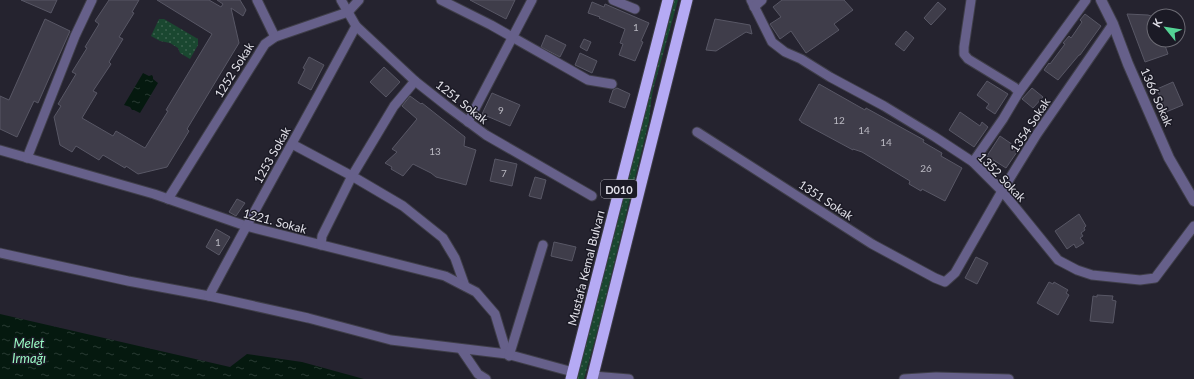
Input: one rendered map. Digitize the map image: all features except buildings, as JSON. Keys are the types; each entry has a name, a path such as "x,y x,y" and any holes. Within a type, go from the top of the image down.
{"highway":[{"name":"Mustafa Kemal Bulvarı","path":"572,375 668,0"},
{"name":"D010","path":"592,377 688,0"},
{"path":"683,17 691,0"}],"street":[{"path":"27,158 75,36 92,0"},
{"path":"257,0 275,36"},
{"name":"1251 Sokak","path":"341,0 356,26 415,81 486,135 592,196"},
{"name":"1252 Sokak","path":"168,199 265,44 275,36 348,12 359,0"},
{"path":"441,0 491,24 588,80 612,84"},
{"path":"468,122 514,37 532,0"},
{"path":"613,0 635,8"},
{"path":"753,3 762,0"},
{"path":"971,0 964,54 968,59 1014,87 1019,92"},
{"path":"973,162 1003,119 1019,92 1086,0"},
{"name":"1366 Sokak","path":"1103,0 1128,64 1169,158 1194,201"},
{"name":"1352 Sokak","path":"753,3 772,42 785,52 801,59 884,106 973,162 1002,191 1058,260 1077,270 1092,275 1140,280 1155,278 1194,226"},
{"name":"1354 Sokak","path":"945,282 955,273 1037,134 1113,24"},
{"name":"1253 Sokak","path":"209,296 356,26"},
{"path":"321,245 322,236 352,176 394,106 415,81"},
{"name":"1351 Sokak","path":"697,132 872,244 945,282"},
{"path":"292,144 352,176 403,206 443,238 455,258 465,286"},
{"name":"1221. Sokak","path":"0,150 168,199 246,226 445,276 476,292 495,314 508,355"},
{"path":"508,355 543,245"},
{"path":"0,253 308,318 390,340 508,355 572,375"},
{"path":"461,349 478,374 486,379"},
{"path":"592,377 629,379"},
{"path":"904,379 936,377 1009,379"}],"green space":[{"path":"673,0 678,0 653,90 649,121 599,325 584,379 576,379"},
{"path":"159,19 164,19 198,39 198,45 190,59 180,53 178,48 170,43 160,41 151,36"}],"water":[{"path":"143,73 149,76 152,75 153,79 158,83 140,113 124,105"},
{"name":"Melet Irmağı","path":"0,314 230,367 247,354 302,362 364,379 0,379"}]}
